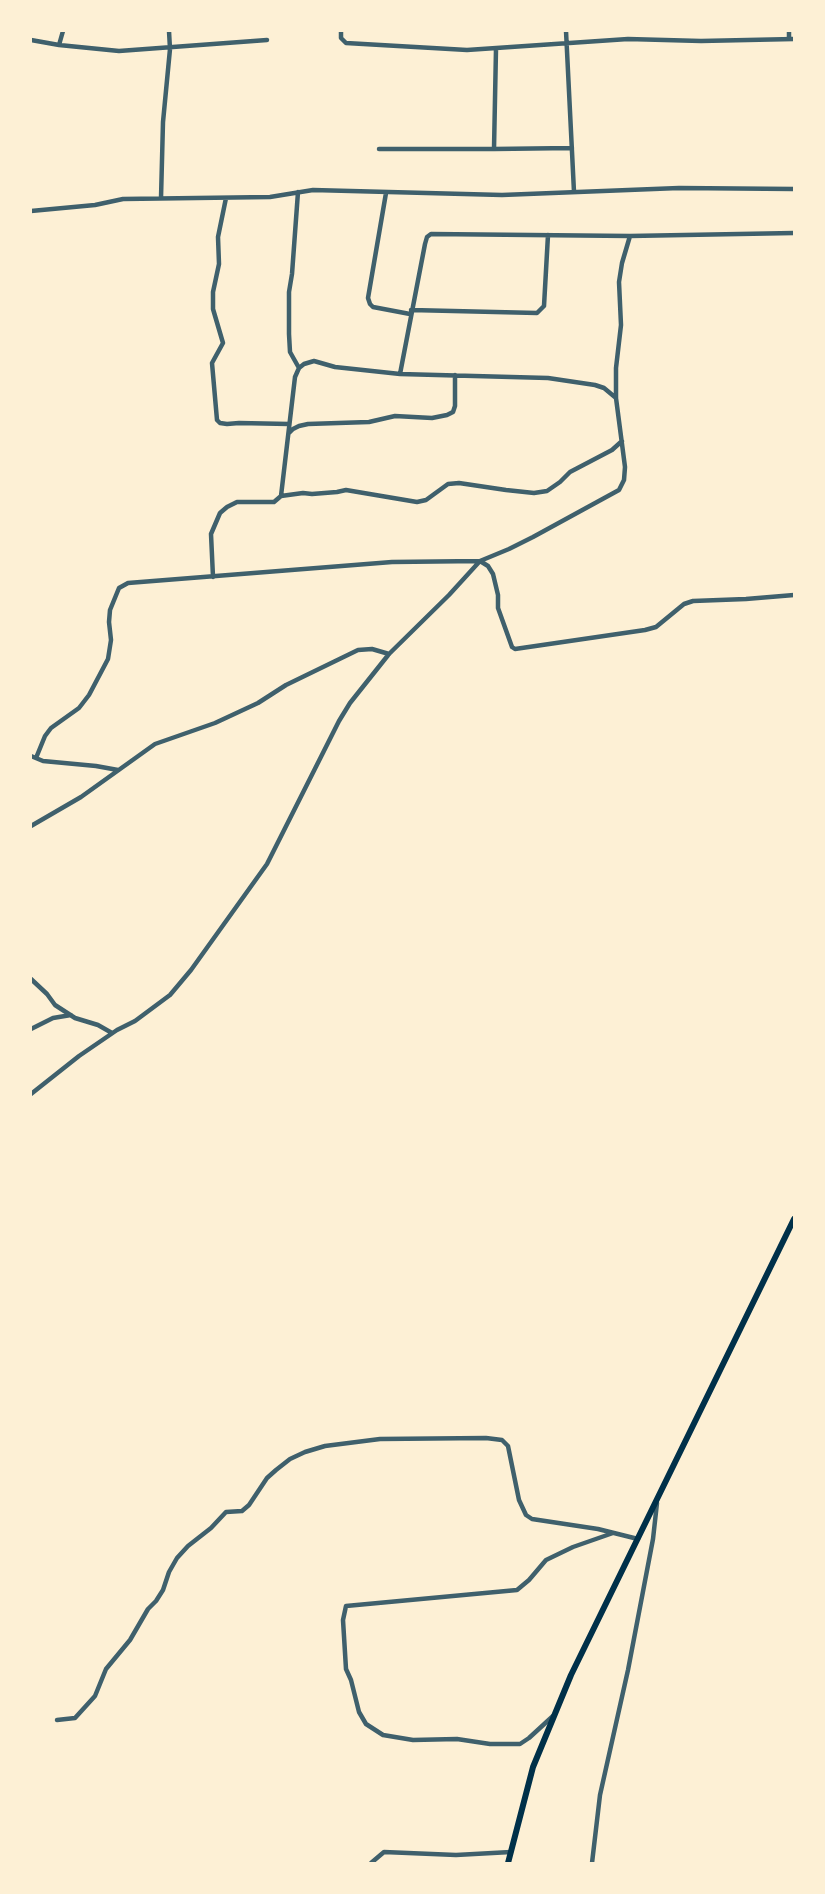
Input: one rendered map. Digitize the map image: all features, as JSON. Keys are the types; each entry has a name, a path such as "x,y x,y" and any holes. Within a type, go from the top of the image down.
{"main road":[{"path":"508,1863 531,1774 571,1675 794,1219"}],"street":[{"path":"59,45 63,31"},
{"path":"161,198 163,122 170,49 169,31"},
{"path":"341,31 341,38 346,43 467,50 628,38 701,41 792,39 789,31"},
{"path":"566,31 574,192"},
{"path":"628,31 628,38"},
{"path":"31,40 119,51 170,49 267,40"},
{"path":"494,149 496,49"},
{"path":"379,148 572,148"},
{"path":"31,211 94,205 123,199 270,197 313,190 502,195 679,188 794,189"},
{"path":"298,192 289,292 289,334 290,352 300,368"},
{"path":"386,193 368,298 373,307 411,312 537,313 544,306 548,235"},
{"path":"226,198 218,237 219,264 213,292 213,309 223,343 212,363 217,420 227,424 239,422 289,424"},
{"path":"400,374 425,244 430,234 630,236 794,233"},
{"path":"118,770 33,757 51,728 79,708 108,659 111,640 110,610 119,588 128,583 392,562 480,560 510,549 619,490 624,480 625,467 616,398 616,368 621,325 619,282 622,263 630,236"},
{"path":"281,496 295,377 304,364 314,361 336,366 400,374 548,378 595,385 604,388 616,398"},
{"path":"288,434 298,426 308,424 368,422 395,416 432,418 447,415 453,412 455,406 455,375"},
{"path":"213,577 211,534 220,513 237,502 274,502 281,496 346,490 417,502 426,500 448,484 459,483 534,493 547,491 570,472 612,450 622,441"},
{"path":"480,560 488,566 493,574 498,595 498,608 512,647 515,649 645,630 656,626 684,604 693,601 746,599 794,594"},
{"path":"31,1094 79,1056 112,1033 135,1021 170,995 191,970 267,864 339,721 359,690 389,654 449,595 480,560"},
{"path":"31,826 80,797 155,744 215,723 258,703 286,685 358,650 372,649 389,654"},
{"path":"31,979 47,994 55,1005 71,1015 98,1025 112,1033"},
{"path":"31,1029 54,1018 71,1015"},
{"path":"57,1720 75,1718 94,1696 106,1670 130,1640 148,1609 156,1601 177,1558 188,1546 211,1528 226,1512 242,1511 249,1505 272,1474 290,1459 325,1446 380,1439 486,1438 502,1440 508,1446 519,1500 526,1514 532,1519 638,1539"},
{"path":"592,1863 600,1795 628,1670 653,1539 658,1498"},
{"path":"553,1716 520,1744 490,1744 457,1738 414,1740 383,1735 366,1724 359,1712 351,1680 346,1669 343,1620 346,1606 517,1590 529,1580 546,1560 614,1533"},
{"path":"372,1863 384,1852 456,1855 511,1852"}]}
